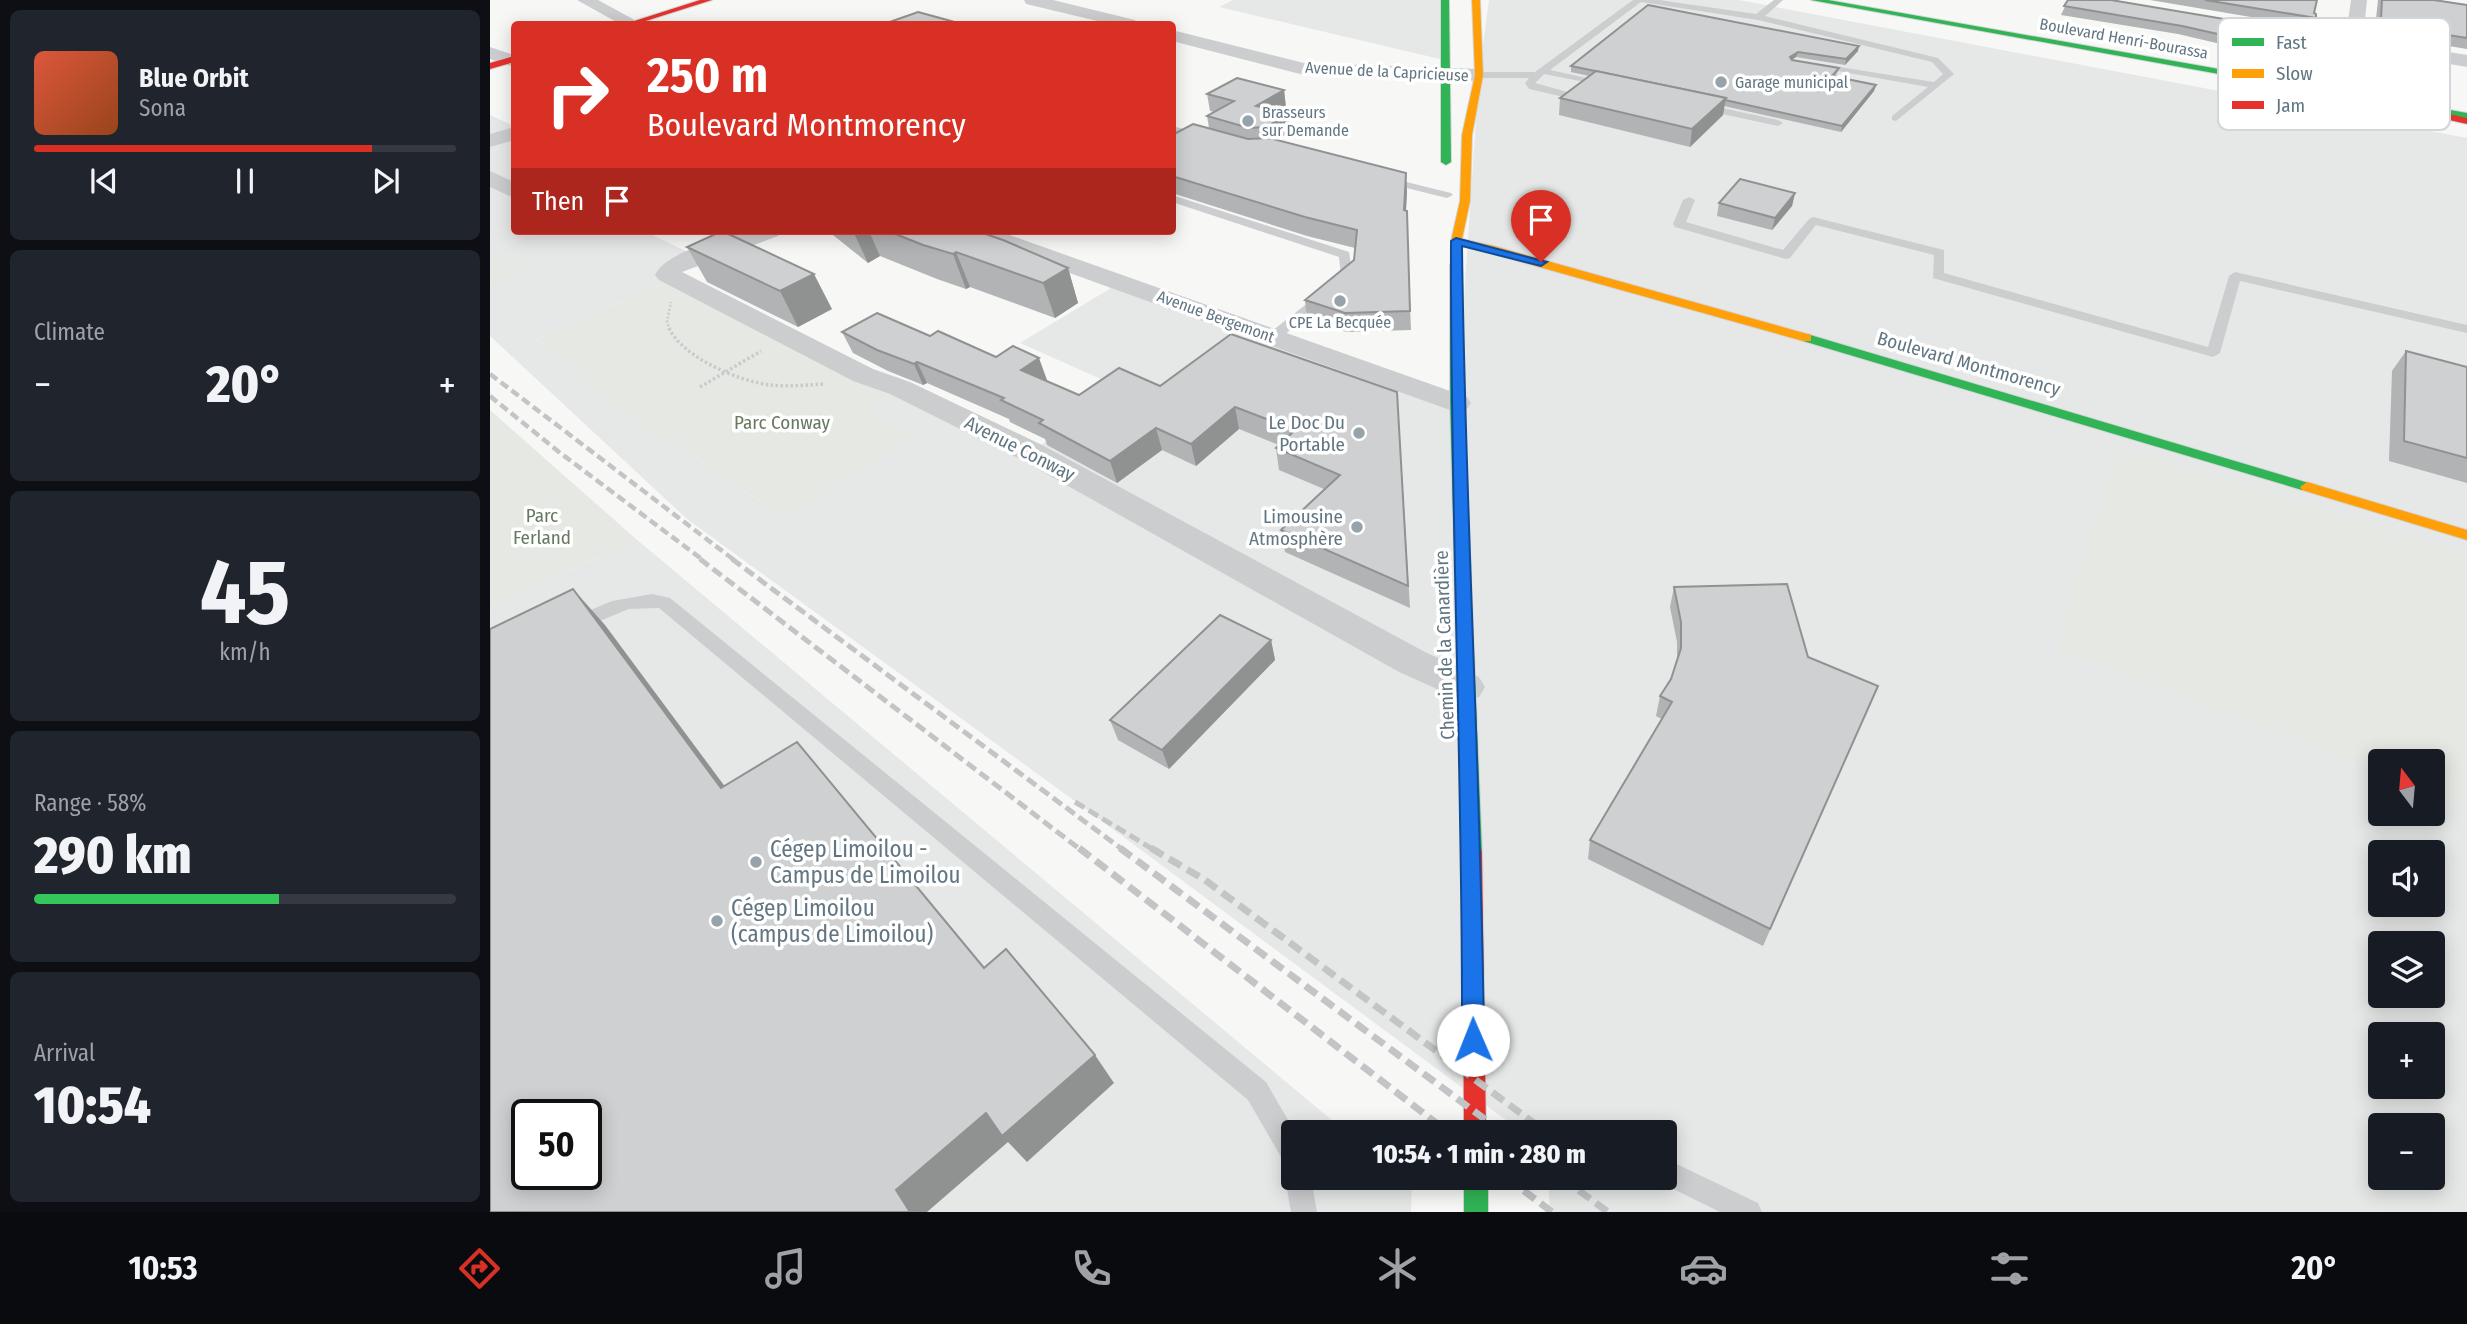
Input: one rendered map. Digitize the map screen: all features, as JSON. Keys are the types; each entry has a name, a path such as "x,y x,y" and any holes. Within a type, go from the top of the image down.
{"main road":[{"path":"642,21 708,0"},
{"name":"Chemin de la Canardière","path":"1445,0 1447,195 1456,241 1457,403 1473,888 1475,1120"},
{"name":"Chemin de la Canardière","path":"1456,241 1465,201 1467,135 1479,75 1476,0"},
{"name":"Boulevard Henri-Bourassa","path":"1815,0 2218,73"},
{"name":"Boulevard Henri-Bourassa","path":"1865,0 2218,60"},
{"path":"490,65 511,60"},
{"name":"Boulevard Montmorency","path":"1456,241 1490,248 1937,375 2467,535"},
{"path":"1476,1190 1476,1212"}],"street":[{"path":"585,0 626,21"},
{"path":"1032,0 1117,21"},
{"path":"2356,18 2359,0"},
{"name":"Avenue de la Capricieuse","path":"1176,36 1304,69 1479,75"},
{"path":"490,54 511,59"},
{"path":"490,141 511,134"},
{"path":"490,178 511,189"},
{"path":"687,286 668,275 671,268 759,235"},
{"name":"Avenue Bergemont","path":"986,235 1457,403"},
{"name":"Avenue Conway","path":"687,286 863,375 900,388 1031,452 1412,662 1466,687"}],"lane":[{"path":"1568,95 1532,87 1530,83 1640,0 1758,17 1936,60 1949,74 1896,118"},
{"path":"1758,17 1779,0"},
{"path":"1809,65 1935,85"},
{"path":"1479,75 1540,73 1616,87"},
{"path":"1697,105 1778,123"},
{"path":"1176,130 1212,140"},
{"path":"1373,177 1447,195"},
{"path":"1176,199 1345,255 1347,278 1273,337"},
{"path":"1689,200 1679,223 1786,256 1813,221 1940,253 1937,275 2213,353 2235,276 2467,329"},
{"path":"562,630 623,603 645,598 664,602 1256,1091 1281,1133"},
{"path":"1677,1177 1749,1212"},
{"path":"1300,1190 1304,1212"}],"path":[{"path":"687,286 671,302 666,323 674,337 705,362 725,372 769,385 832,384 863,375"},
{"path":"700,387 785,336"}],"shaded area":[{"path":"1233,0 1445,0 1444,60 1219,7"},
{"path":"1489,0 1739,0 2218,91 2218,130 2425,130 2467,138 2467,1212 1550,1212 1549,1190 1677,1190 1677,1120 1506,1120 1083,807 687,519 490,336 490,115 511,125 511,235 652,235 698,257 673,279 536,339 581,370 575,373 671,437 734,485 786,516 863,411 900,388 1031,452 1121,388 1020,343 1121,282 1457,403 1479,75"},
{"name":"Cégep Limoilou - Campus de Limoilou","path":"636,539 1332,1120 1281,1120 1281,1190 1412,1190 1411,1212 490,1212 490,609"}],"green space":[{"path":"490,259 545,259 490,283"},
{"name":"Parc Conway","path":"673,279 900,388 865,410 914,436 786,516 734,485 671,437 661,442 574,374 580,370 536,339"},
{"name":"Parc Ferland","path":"490,410 636,539 490,609"},
{"path":"2122,449 2467,554 2467,804 2445,796 2445,749 2368,749 2368,766 2056,648 2115,453"}],"building":[{"path":"2068,0 2111,0 2218,18 2218,34 2182,26 2064,6"},
{"path":"2205,0 2317,0 2314,13 2316,18"},
{"path":"2382,0 2434,0 2467,5 2467,38 2450,35 2450,18 2381,18"},
{"name":"Garage municipal","path":"1648,5 1859,46 1846,59 1798,52 1790,57 1792,60 1839,68 1832,76 1876,85 1842,126 1725,100 1726,98 1571,66"},
{"path":"918,12 951,21 892,21"},
{"path":"1596,71 1726,98 1692,129 1560,98"},
{"path":"1237,78 1284,90 1256,106 1288,114 1266,127 1249,128 1207,116 1234,101 1207,94"},
{"path":"1193,124 1248,139 1269,138 1406,173 1404,210 1407,211 1410,311 1345,313 1305,300 1354,260 1357,230 1176,177 1176,133"},
{"path":"1740,179 1795,193 1775,218 1719,203"},
{"path":"713,235 731,235 814,274 780,291 687,247"},
{"path":"898,235 989,235 1068,268 1043,283 956,252 953,254"},
{"path":"877,313 930,336 938,331 996,357 1013,346 1039,358 1021,370 1079,395 1119,368 1160,386 1231,334 1397,392 1408,586 1281,530 1340,475 1276,448 1295,430 1235,407 1191,444 1156,428 1110,461 1039,423 1043,420 1001,400 1004,398 917,362 914,364 877,350 842,332"},
{"path":"2406,351 2467,367 2467,458 2404,441"},
{"path":"1787,584 1808,657 1878,686 1770,929 1590,840 1672,702 1660,696 1671,679 1681,648 1681,622 1674,587"},
{"name":"Cégep Limoilou - Campus de Limoilou","path":"573,589 721,788 797,742 984,968 1006,949 1095,1055 1002,1136 986,1113 896,1190 910,1212 490,1212 490,629"},
{"path":"1220,615 1271,640 1162,750 1110,720"}],"railway":[{"path":"490,374 734,560"},
{"path":"490,396 559,452 703,560"},
{"path":"700,559 1081,850"},
{"path":"732,559 1123,850"},
{"path":"1075,802 1154,850"},
{"path":"1079,848 1432,1120"},
{"path":"1120,848 1486,1120"},
{"path":"1151,848 1205,880 1530,1120"},
{"path":"1523,1190 1552,1212"},
{"path":"1578,1190 1608,1212"}],"traffic: fast":[{"path":"1445,0 1446,162"},
{"path":"1815,0 2218,72"},
{"path":"2450,113 2467,116"},
{"path":"1456,265 1457,403 1472,852"},
{"path":"1807,338 2307,487"},
{"path":"1476,1190 1476,1212"}],"traffic: slow":[{"path":"1456,265 1456,241 1465,201 1467,135 1479,75 1476,0"},
{"path":"1456,241 1490,248 1807,338"},
{"path":"2307,487 2467,535"}],"traffic: jam":[{"path":"639,21 708,0"},
{"path":"490,66 511,60"},
{"path":"2450,117 2467,121"},
{"path":"1472,852 1475,1120"}],"place":[{"name":"Garage municipal","path":"1721,82"},
{"name":"Brasseurs sur Demande","path":"1248,121"},
{"name":"CPE La Becquée","path":"1340,301"},
{"name":"Le Doc Du Portable","path":"1359,433"},
{"name":"Limousine Atmosphère","path":"1357,527"},
{"name":"Cégep Limoilou - Campus de Limoilou","path":"756,862"},
{"name":"Cégep Limoilou (campus de Limoilou)","path":"717,921"}],"route":[{"path":"1473,1040 1473,888 1457,403 1456,241 1541,262"}]}
